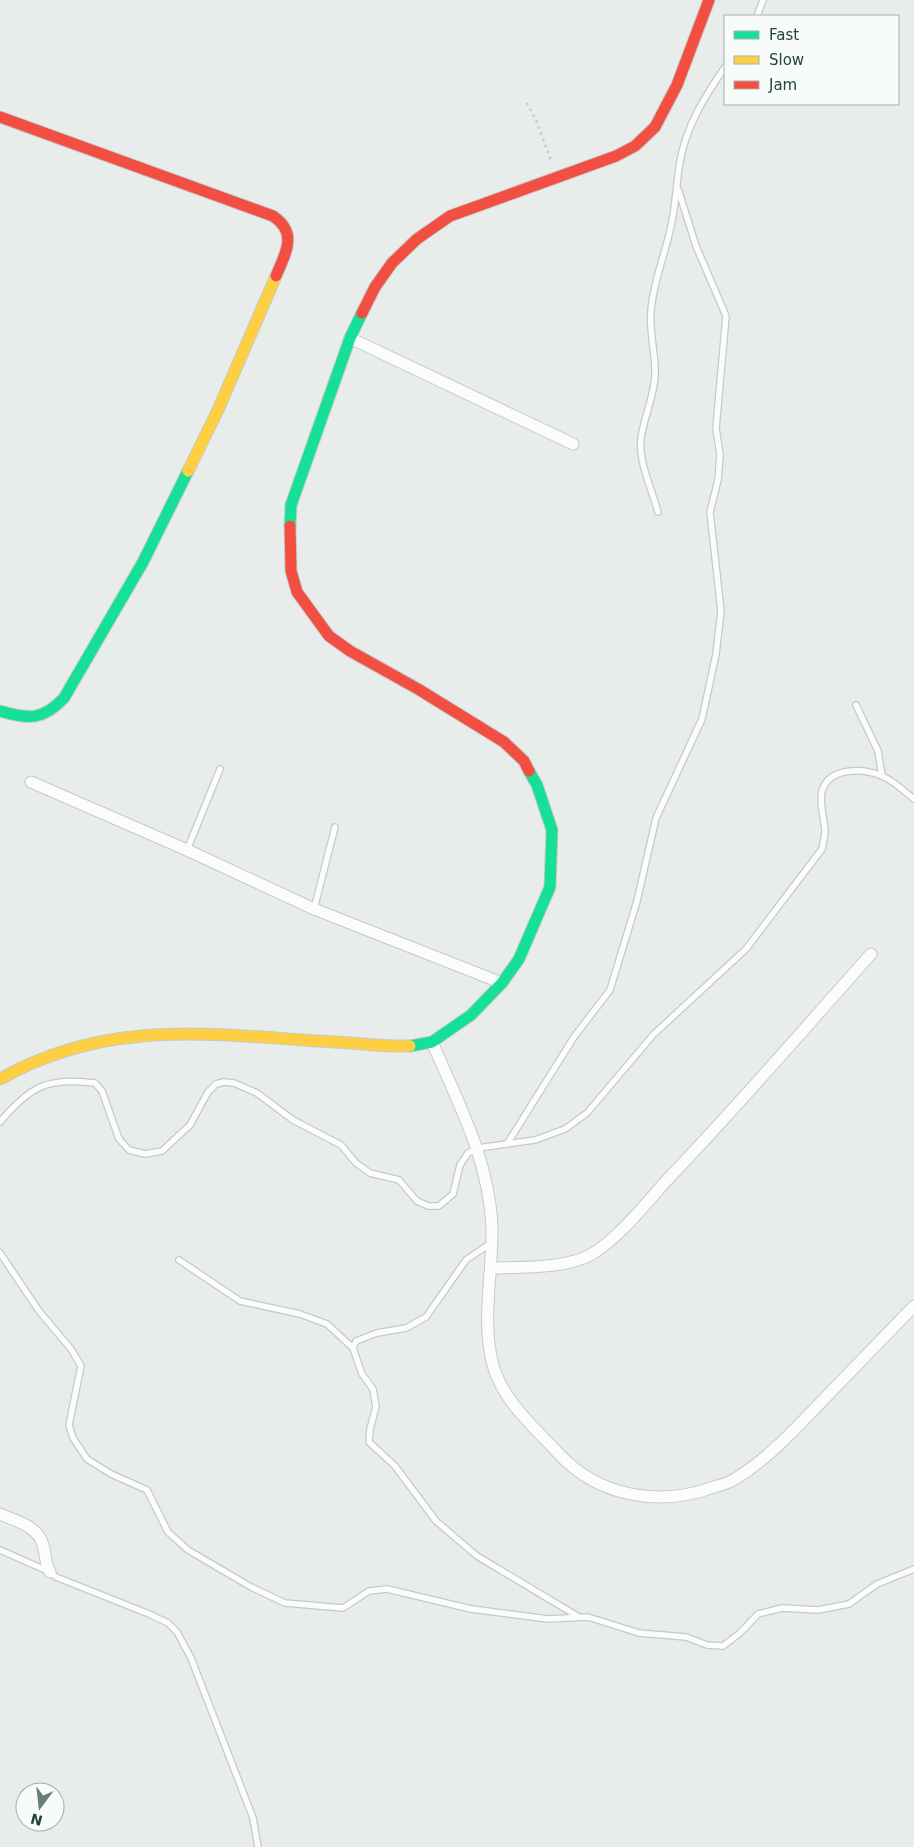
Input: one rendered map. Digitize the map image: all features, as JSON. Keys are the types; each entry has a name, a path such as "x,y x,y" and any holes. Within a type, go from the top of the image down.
{"street":[{"path":"0,1079 26,1065 66,1049 121,1037 179,1033 408,1046 432,1042 471,1015 502,982 519,959 550,887 552,830 537,785 524,761 504,742 418,689 350,651 329,636 297,592 292,571 289,540 291,505 350,338 375,287 392,263 417,239 450,216 558,175 616,156 635,146 655,127 677,85 709,0"},
{"path":"0,117 273,216 285,224 289,235 283,259 218,410 143,562 64,698 54,710 42,717 23,718 0,711"},
{"path":"350,338 573,444"},
{"path":"31,782 187,850 314,909 502,982"},
{"path":"492,1268 539,1266 572,1261 592,1254 607,1242 702,1144 871,954"},
{"path":"432,1042 478,1148 488,1189 492,1268 488,1330 493,1366 505,1389 522,1414 572,1468 600,1484 647,1498 675,1498 695,1494 734,1480 795,1429 914,1306"},
{"path":"0,1514 27,1526 38,1534 50,1572"}],"lane":[{"path":"757,15 763,0"},
{"path":"658,512 642,456 641,440 654,389 656,373 650,339 652,303 656,280 671,226 678,188 679,163 684,143 702,101 724,68"},
{"path":"507,1144 574,1036 610,990 637,901 656,818 702,719 716,654 721,611 710,512 718,480 720,455 716,428 726,316 696,246 678,188"},
{"path":"856,705 878,751 882,776"},
{"path":"187,850 220,769"},
{"path":"0,1122 19,1099 42,1085 73,1080 95,1083 102,1091 119,1139 130,1150 145,1154 162,1151 190,1125 208,1092 216,1084 224,1082 257,1093 293,1120 341,1145 356,1163 370,1173 399,1180 417,1201 428,1206 439,1206 453,1194 464,1156 478,1148 535,1140 565,1129 587,1113 653,1035 746,949 822,849 825,831 822,793 826,781 834,775 848,771 882,776 914,799"},
{"path":"314,909 336,827"},
{"path":"353,1348 356,1341 366,1336 406,1328 426,1317 466,1260 491,1243"},
{"path":"0,1253 39,1311 71,1349 81,1366 69,1425 73,1438 87,1459 111,1474 147,1490 168,1532 188,1550 251,1587 285,1603 343,1608 369,1591 387,1589 471,1609 548,1619 588,1617 639,1633 686,1637 707,1645 722,1646 740,1633 758,1614 782,1608 818,1610 849,1604 877,1584 914,1569"},
{"path":"179,1260 240,1301 300,1314 327,1324 353,1348 362,1374 373,1389 376,1407 370,1429 369,1442 395,1466 436,1521 477,1556 578,1617"},
{"path":"0,1550 50,1572 56,1577 149,1614 168,1623 178,1632 191,1658 254,1818 258,1847"}],"path":[{"path":"527,103 536,120 558,175"}],"traffic: fast":[{"path":"290,526 291,505 350,338 362,313"},
{"path":"0,711 19,716 35,716 49,711 64,698 143,562 188,471"},
{"path":"410,1046 432,1042 471,1015 502,983 519,959 550,887 552,830 537,785 529,771"}],"traffic: slow":[{"path":"188,471 218,410 276,276"},
{"path":"0,1079 41,1059 82,1046 122,1038 205,1034 410,1046"}],"traffic: jam":[{"path":"362,313 375,287 392,263 417,239 450,216 616,156 635,146 655,127 677,85 709,0"},
{"path":"0,117 273,216 281,222 288,236 286,251 276,276"},
{"path":"290,526 291,571 297,592 329,636 350,651 418,689 504,742 524,761 529,771"}]}
